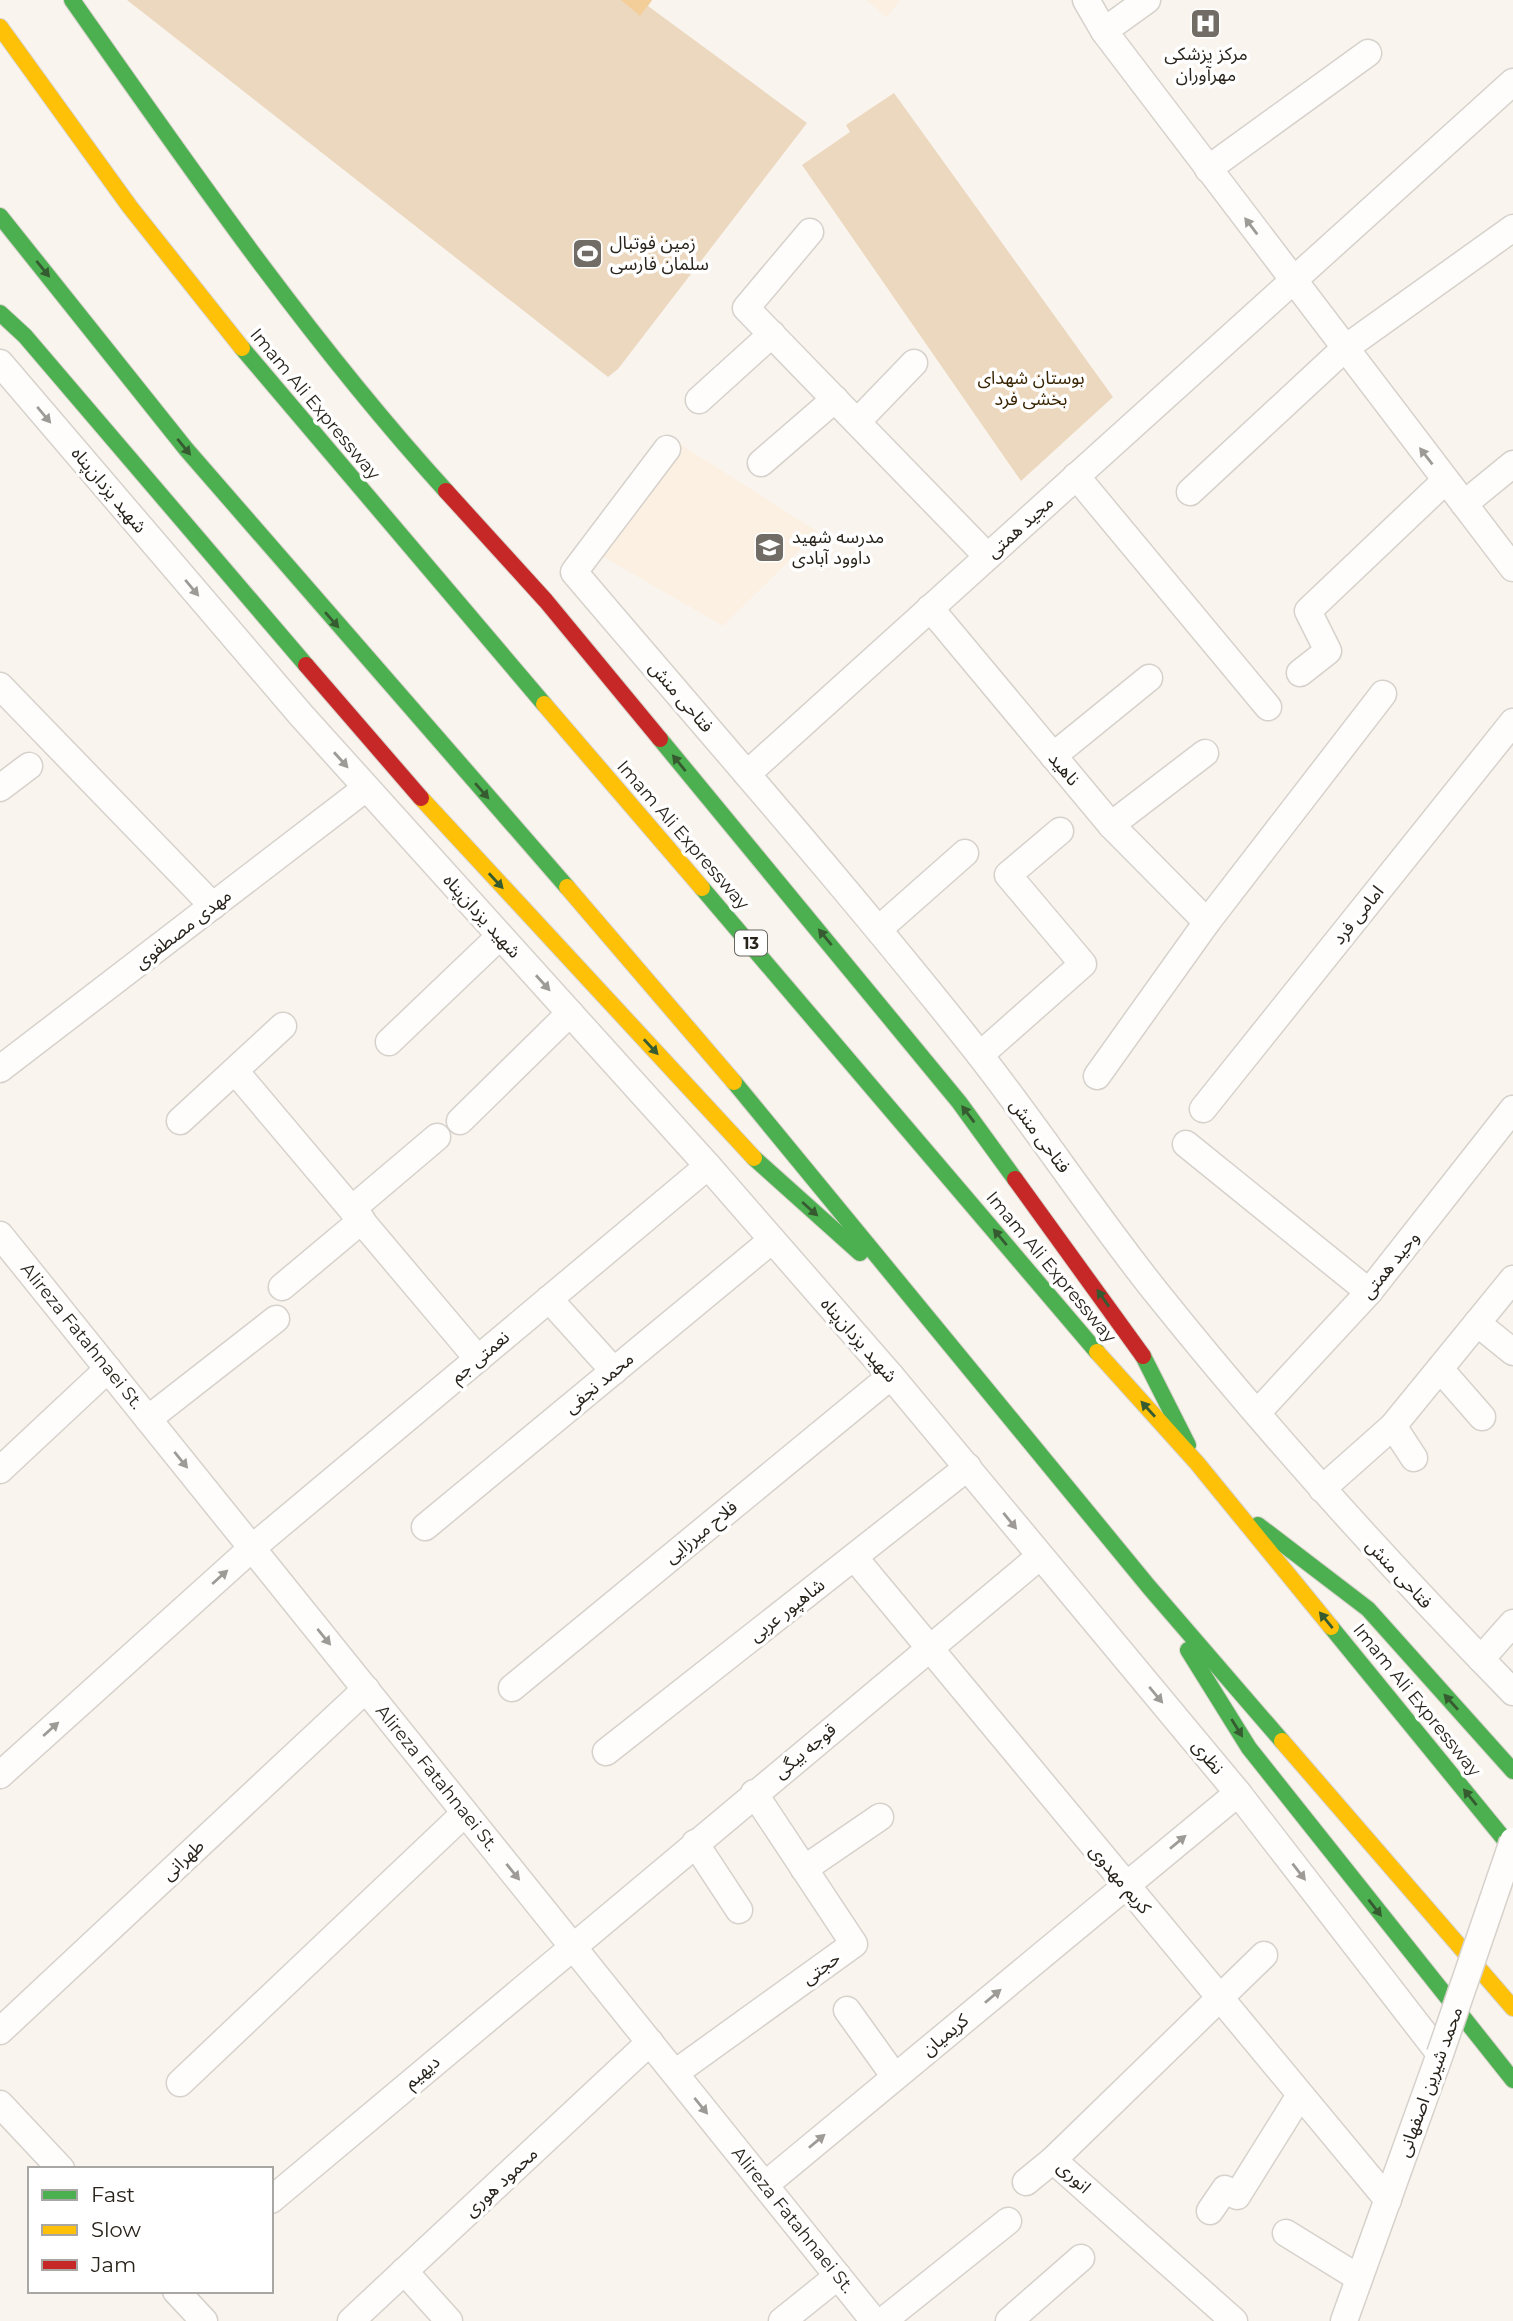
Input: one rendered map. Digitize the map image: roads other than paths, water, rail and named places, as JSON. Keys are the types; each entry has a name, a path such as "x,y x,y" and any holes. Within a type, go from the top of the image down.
{"main road":[{"path":"72,0 172,143 322,342 429,472 546,601 959,1102 1140,1350 1197,1463"},
{"name":"Imam Ali Expressway","path":"0,27 130,207 261,372 646,824 768,962 1114,1372 1197,1463 1513,1850"},
{"path":"0,216 186,449 688,1028 1149,1587 1513,2008"},
{"path":"0,313 34,347 450,832 756,1160 911,1299"},
{"path":"1233,1507 1368,1609 1513,1771"},
{"path":"1149,1587 1249,1748 1513,2080"}],"street":[{"path":"1086,0 1104,31 1513,568"},
{"path":"1104,31 1147,0"},
{"path":"1208,169 1367,53"},
{"name":"مجید همتی","path":"747,774 1513,82"},
{"path":"1190,492 1344,349 1513,228"},
{"path":"810,232 746,307 988,556"},
{"path":"699,400 772,334"},
{"name":"شهید یزدان‌پناه","path":"0,363 366,788 708,1166 968,1467"},
{"path":"857,422 914,363"},
{"path":"761,463 835,399"},
{"name":"فتاحی منش","path":"667,449 574,572 879,929 980,1055 1154,1289 1257,1413 1406,1584 1513,1692"},
{"path":"1464,504 1513,464"},
{"path":"1076,476 1268,707"},
{"path":"1300,673 1328,651 1308,611 1446,481"},
{"name":"ناهید","path":"930,608 1111,825 1207,922"},
{"path":"1053,756 1149,677"},
{"path":"0,686 213,906"},
{"path":"1097,1076 1207,922 1383,694"},
{"name":"امامی فرد","path":"1203,1109 1513,722"},
{"path":"1111,825 1205,753"},
{"path":"0,788 29,766"},
{"name":"مهدی مصطفوی","path":"0,1069 366,788"},
{"path":"980,1055 1083,964 1008,875 1060,831"},
{"path":"879,929 965,853"},
{"path":"389,1042 500,936"},
{"path":"460,1121 570,1013"},
{"path":"180,1121 283,1026"},
{"path":"235,1071 478,1359"},
{"name":"وحید همتی","path":"1257,1413 1369,1293 1513,1109"},
{"path":"282,1287 437,1137"},
{"path":"1186,1144 1369,1293"},
{"name":"نعمتی جم","path":"0,1774 252,1548 708,1166"},
{"name":"Alireza Fatahnaei St.","path":"0,1235 8,1264 108,1369 874,2321"},
{"name":"محمد نجفی","path":"425,1527 772,1240"},
{"path":"1322,1489 1392,1426 1513,1279"},
{"path":"550,1299 614,1371"},
{"path":"148,1419 276,1319"},
{"path":"1477,1323 1513,1352"},
{"path":"0,1470 108,1369"},
{"path":"1440,1369 1482,1417"},
{"name":"فلاح میرزایی","path":"512,1688 891,1376"},
{"path":"1392,1426 1414,1458"},
{"name":"نظری","path":"968,1467 1038,1557 1238,1793 1440,2054"},
{"name":"شاهپور عربی","path":"606,1752 968,1467"},
{"name":"کریم مهدوی","path":"854,1557 1388,2200"},
{"name":"قوجه بیگی","path":"572,1945 1038,1557"},
{"path":"1481,1659 1513,1623"},
{"name":"طهرانی","path":"0,2031 366,1689"},
{"name":"حجتی","path":"675,2073 854,1944 754,1793"},
{"name":"کریمیان","path":"765,2185 1238,1793"},
{"path":"180,2082 465,1813"},
{"path":"804,1869 880,1817"},
{"name":"محمد شیرین اصفهانی","path":"1343,2321 1440,2054 1513,1841"},
{"path":"695,1843 739,1910"},
{"name":"دیهیم","path":"273,2198 572,1945"},
{"name":"انوری","path":"1234,2321 1053,2160 1264,1955"},
{"path":"847,2010 895,2077"},
{"name":"محمود هوری","path":"351,2321 650,2042"},
{"path":"1210,2211 1225,2189 1237,2196 1300,2095"},
{"path":"0,2104 59,2167"},
{"path":"1026,2182 1053,2160"},
{"path":"883,2321 1008,2221"},
{"path":"1286,2233 1359,2278"},
{"path":"1009,2321 1081,2258"},
{"path":"404,2271 449,2321"},
{"path":"782,2321 838,2276"},
{"path":"178,2293 204,2321"}],"place":[{"name":"مرکز پزشکی مهرآوران","path":"1206,23"},
{"name":"زمین فوتبال سلمان فارسی","path":"587,253"},
{"name":"مدرسه شهید داوود آبادی","path":"769,547"}],"park label":[{"name":"بوستان شهدای بخشی فرد","path":"1031,388"}]}
